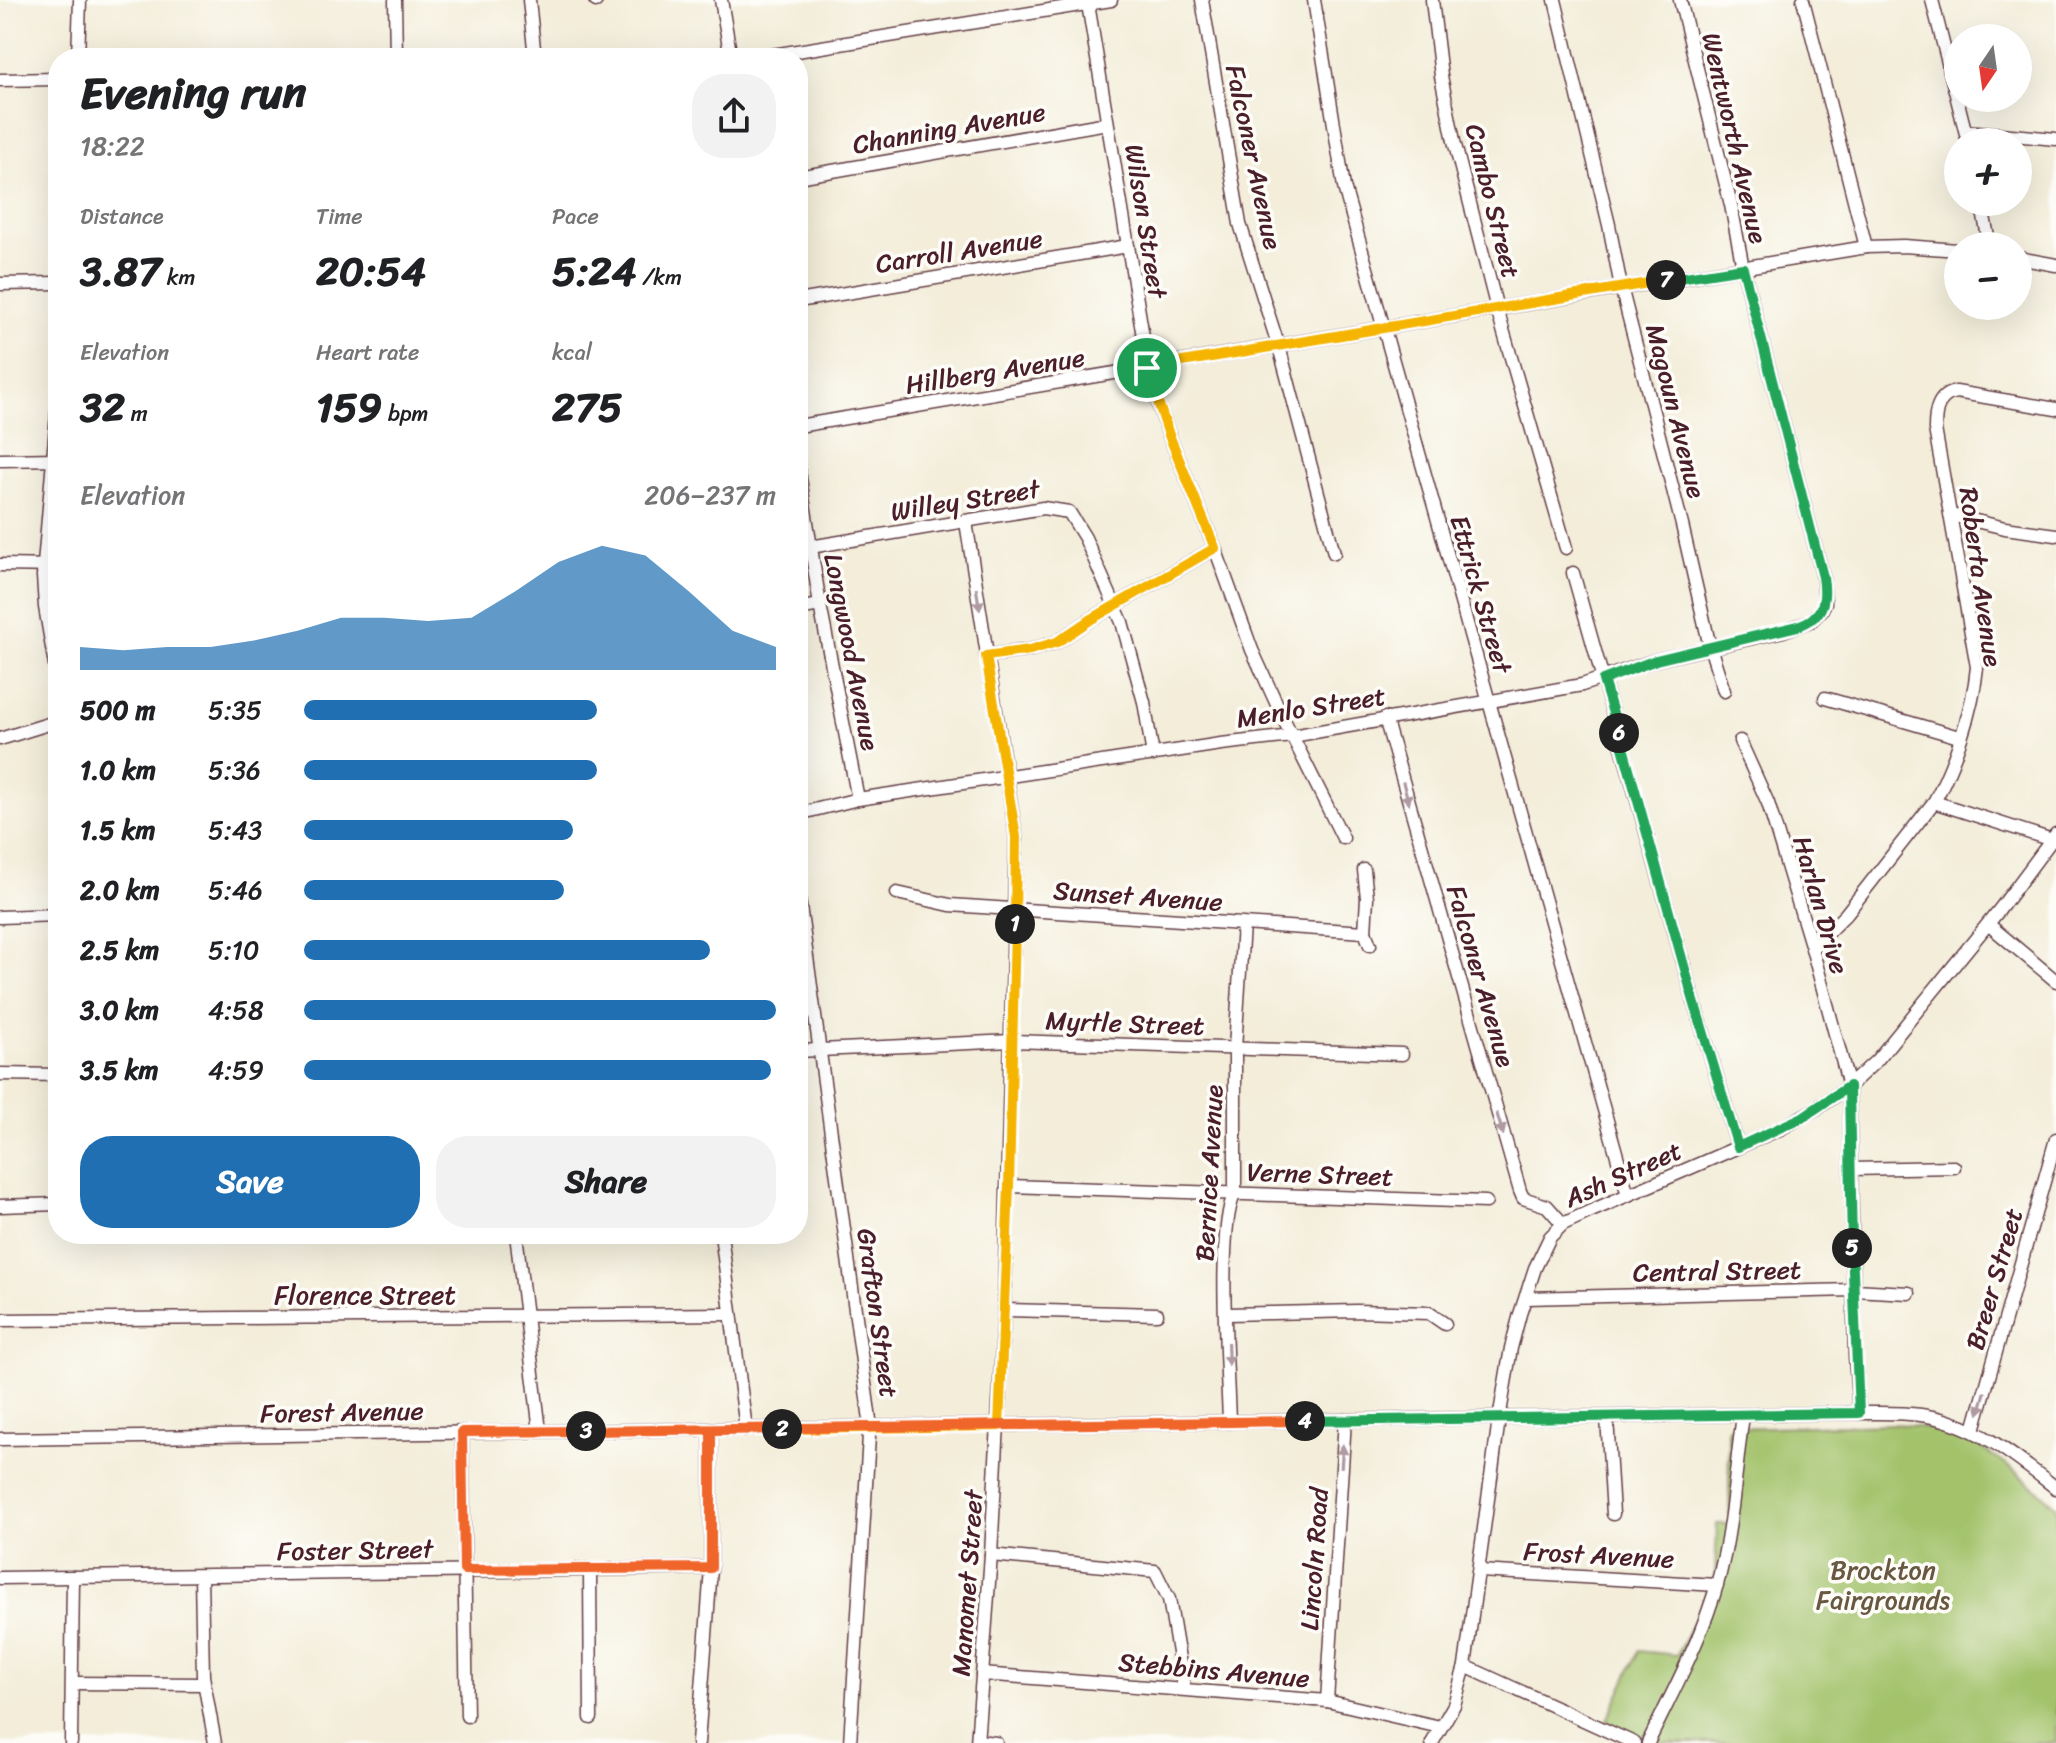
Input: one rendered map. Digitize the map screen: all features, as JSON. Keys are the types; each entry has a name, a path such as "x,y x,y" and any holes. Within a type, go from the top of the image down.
{"street":[{"path":"78,48 80,0"},
{"path":"395,0 396,48"},
{"path":"529,0 534,48"},
{"path":"721,0 729,48"},
{"path":"808,49 1111,0"},
{"name":"Falconer Avenue","path":"1202,0 1237,208 1334,553"},
{"name":"Ettrick Street","path":"1314,0 1344,187 1628,1195"},
{"name":"Cambo Street","path":"1432,0 1441,76 1454,141 1497,309 1566,548"},
{"name":"Magoun Avenue","path":"1555,0 1621,287 1654,409 1710,647 1724,691"},
{"name":"Wentworth Avenue","path":"1680,0 1731,205 1743,268 1823,577 1825,599 1821,611"},
{"path":"1803,0 1866,247"},
{"path":"1932,0 1965,128"},
{"name":"Wilson Street","path":"1088,4 1147,368 1169,435 1252,650 1343,838"},
{"path":"0,80 48,79"},
{"name":"Channing Avenue","path":"808,175 1107,123"},
{"path":"2032,138 2056,139"},
{"name":"Carroll Avenue","path":"808,299 1128,246"},
{"name":"Hillberg Avenue","path":"808,424 1866,247 1944,249"},
{"path":"2032,261 2056,265"},
{"path":"0,284 48,283"},
{"name":"Roberta Avenue","path":"1812,948 1840,921 1934,802 1949,769 1972,694 1977,658 1935,429 1935,416 1941,402 1956,392 2056,409"},
{"path":"0,460 48,459"},
{"name":"Willey Street","path":"810,547 1043,508 1069,512 1081,529 1116,605"},
{"path":"1951,515 2005,528 2056,535"},
{"name":"Manomet Street","path":"966,522 1016,837 1004,1310 978,1742"},
{"path":"48,530 44,565 48,625"},
{"name":"Longwood Avenue","path":"808,533 858,799"},
{"path":"986,656 1030,650 1057,642 1215,548"},
{"path":"0,565 48,565"},
{"path":"1573,573 1738,1147"},
{"path":"808,607 820,605"},
{"path":"1116,605 1140,686 1153,755"},
{"name":"Menlo Street","path":"808,812 858,799 1292,736 1603,680 1656,660 1783,631 1811,621 1821,611"},
{"path":"1825,698 1959,737"},
{"name":"Falconer Avenue","path":"1385,718 1520,1191 1523,1198 1547,1206 1563,1224"},
{"path":"0,739 48,724"},
{"name":"Harlan Drive","path":"1740,741 1768,803 1812,948 1849,1086 1859,1413"},
{"path":"1934,802 2054,837"},
{"name":"Ash Street","path":"1432,1743 1460,1689 1511,1348 1544,1247 1563,1224 1803,1117 1849,1086 1877,1060 2054,837"},
{"name":"Sunset Avenue","path":"897,893 950,905 1243,925 1367,938 1364,870"},
{"path":"0,917 48,915"},
{"path":"1988,924 2056,981"},
{"name":"Bernice Avenue","path":"1229,1422 1228,1210 1235,1193 1235,1048 1243,925"},
{"name":"Grafton Street","path":"808,976 870,1428 850,1743"},
{"name":"Myrtle Street","path":"808,1051 1012,1041 1402,1054"},
{"path":"0,1074 48,1075"},
{"name":"Breer Street","path":"1974,1430 2056,1139"},
{"path":"1851,1169 1954,1167"},
{"name":"Verne Street","path":"1009,1186 1486,1202"},
{"path":"0,1206 48,1204"},
{"path":"517,1244 540,1431"},
{"path":"722,1244 746,1429"},
{"name":"Central Street","path":"1526,1298 1854,1290 1909,1293"},
{"path":"1004,1310 1157,1314"},
{"path":"1227,1314 1429,1313 1445,1324"},
{"name":"Florence Street","path":"0,1320 731,1314"},
{"name":"Forest Avenue","path":"0,1439 1859,1413 1920,1415 1974,1430 2056,1488"},
{"path":"1648,1743 1686,1664 1717,1585 1725,1556 1743,1416"},
{"path":"1607,1417 1613,1514"},
{"name":"Lincoln Road","path":"1327,1701 1345,1420"},
{"path":"698,1743 711,1568 711,1430"},
{"path":"462,1432 467,1716"},
{"path":"991,1555 1155,1571 1169,1599 1184,1688"},
{"name":"Foster Street","path":"0,1578 711,1568"},
{"path":"590,1570 591,1718"},
{"name":"Frost Avenue","path":"1480,1571 1717,1585"},
{"path":"201,1576 204,1684 215,1743"},
{"path":"71,1743 73,1577"},
{"path":"1465,1666 1634,1743"},
{"name":"Stebbins Avenue","path":"982,1674 1327,1701 1440,1727"},
{"path":"73,1683 204,1684"},
{"path":"978,1742 996,1743"}],"green space":[{"name":"Brockton Fairgrounds","path":"1896,1424 1944,1433 1984,1450 2056,1506 2056,1743 1633,1743 1636,1736 1606,1722 1639,1651 1677,1655 1715,1576 1717,1524 1730,1524 1728,1428"}],"route":[{"path":"1147,368 1169,435 1215,548 1057,642 1030,650 986,656 1016,837 1009,1186 999,1426 870,1428 711,1430 711,1568 464,1570 462,1432 870,1428 1859,1413 1849,1086 1803,1117 1738,1147 1603,680 1656,660 1798,626 1816,617 1825,603 1823,577 1800,498 1743,268 1147,368"}]}
